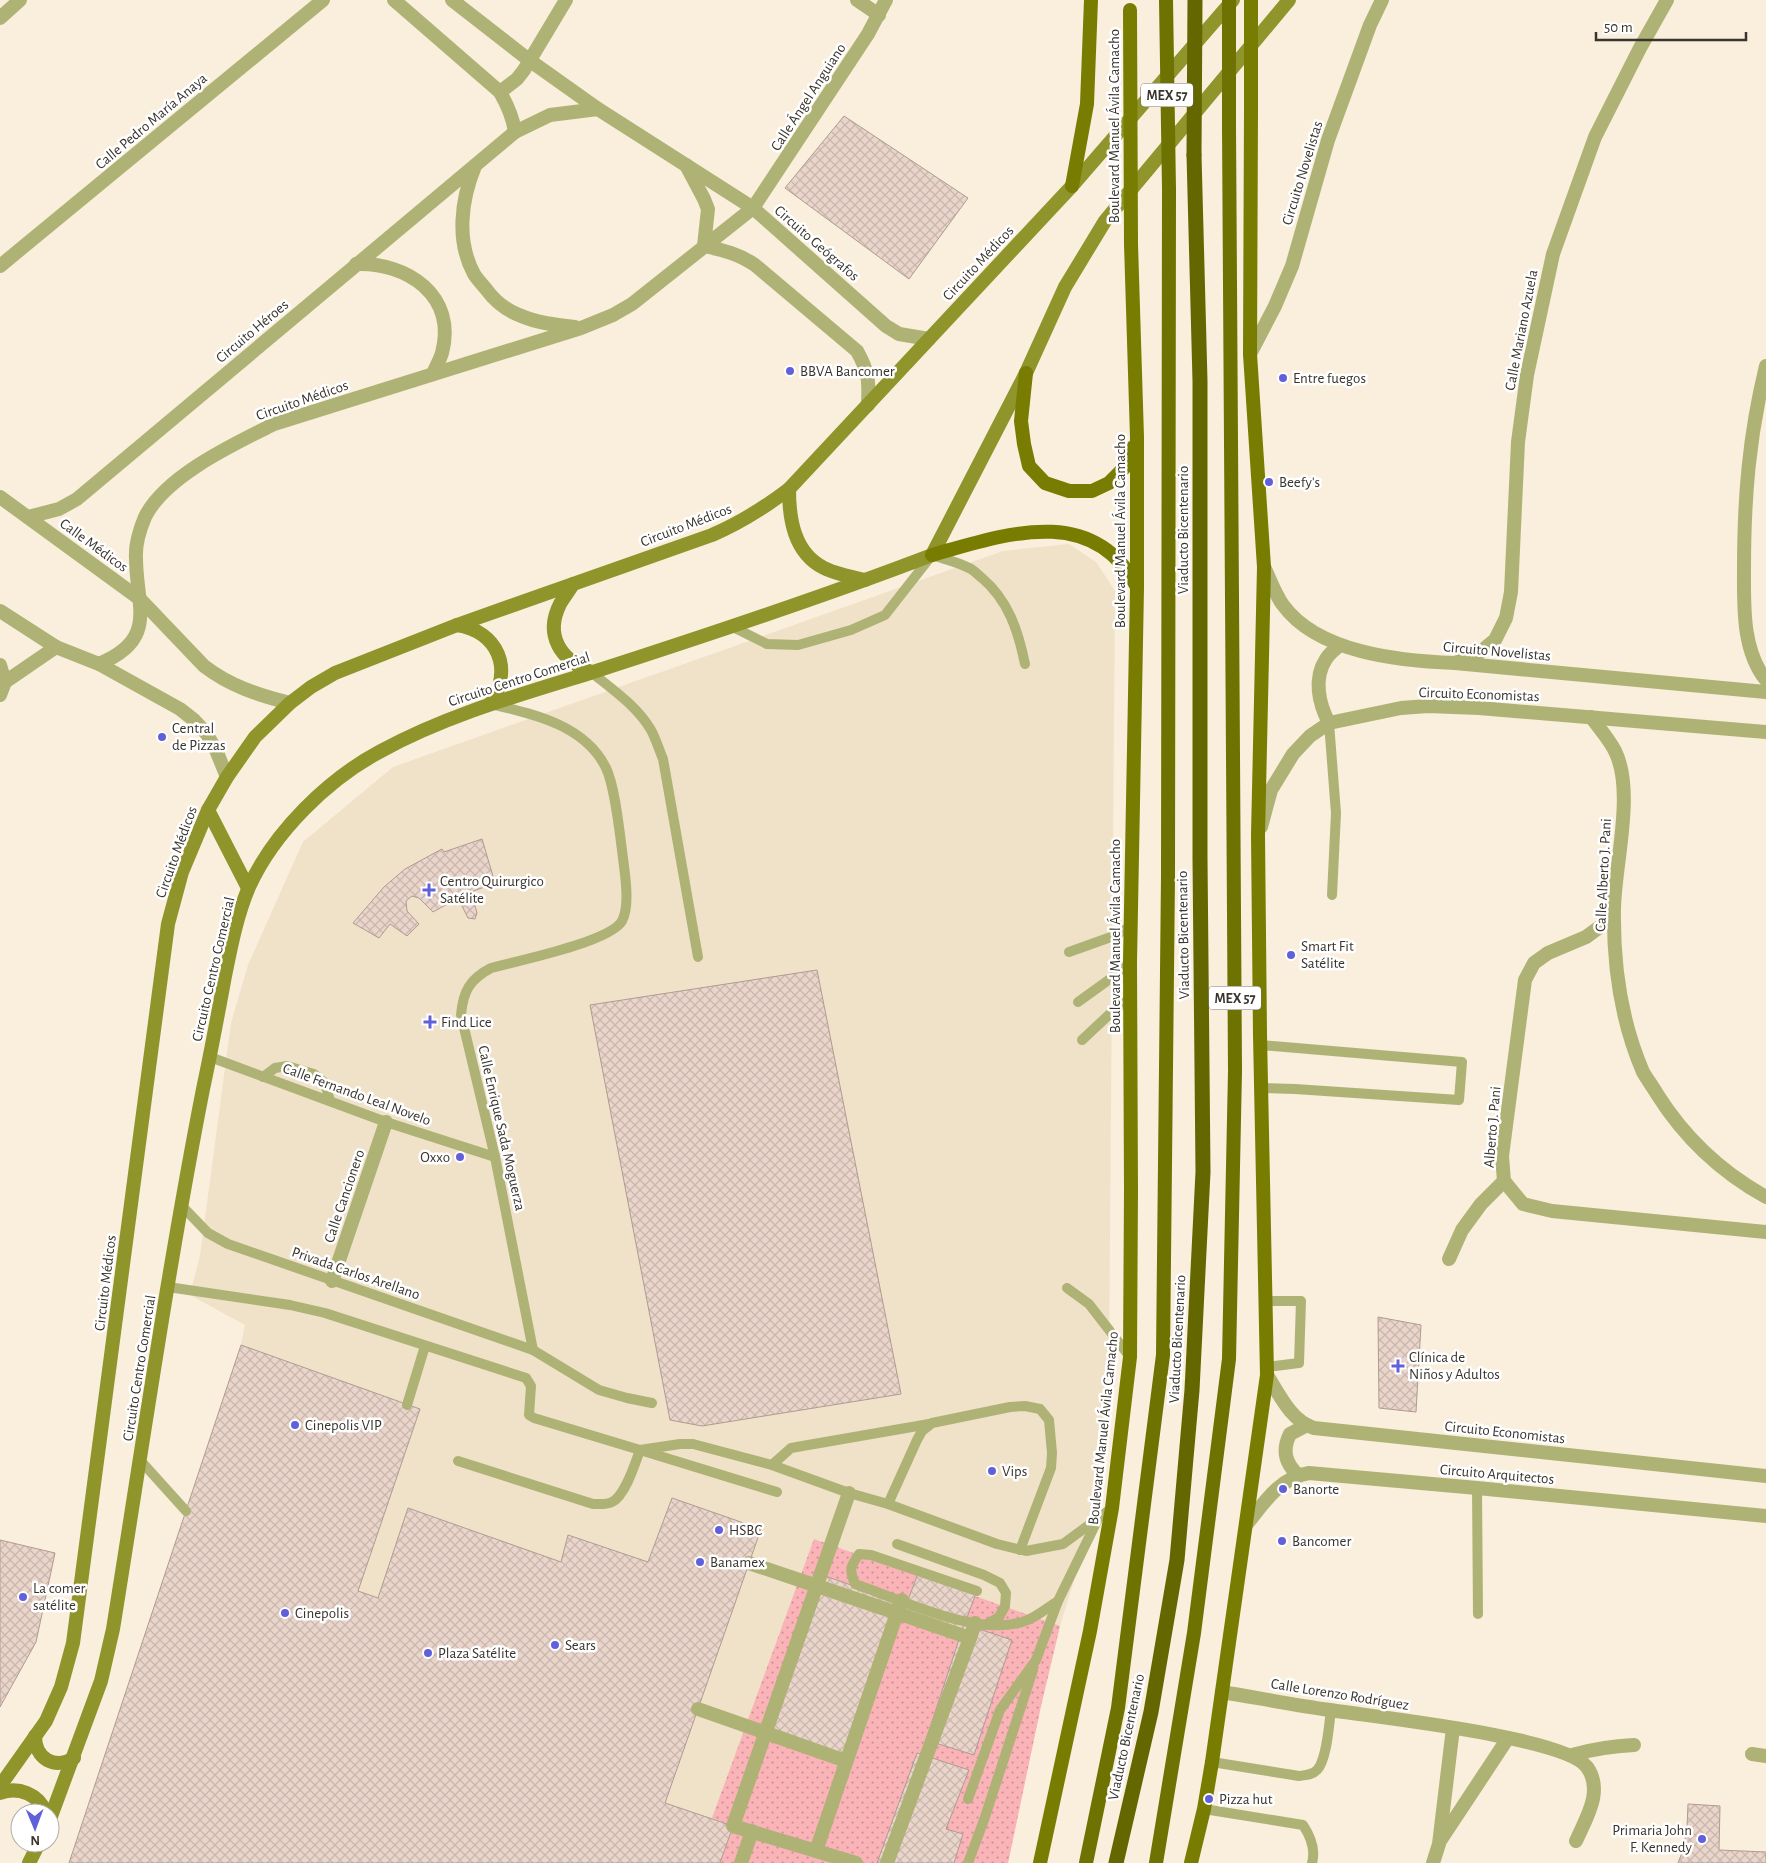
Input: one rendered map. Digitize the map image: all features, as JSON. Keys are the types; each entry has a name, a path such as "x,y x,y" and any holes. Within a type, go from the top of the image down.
{"highway":[{"name":"MEX 57","path":"1086,1863 1118,1708 1163,1355 1168,876 1169,189 1166,0"},
{"name":"Viaducto Bicentenario","path":"1116,1863 1150,1712 1177,1560 1192,1390 1203,1172 1200,858 1200,381 1194,155 1196,0"},
{"name":"MEX 57","path":"1156,1863 1194,1633 1229,1358 1235,1071 1229,127 1231,0"}],"main road":[{"path":"1072,186 1087,104 1091,0"},
{"name":"Circuito Médicos","path":"0,1786 46,1721 61,1687 72,1642 168,924 182,872 208,810 227,777 255,737 290,703 311,687 335,673 457,625 712,536 738,524 789,490 1072,186 1231,0"},
{"path":"1192,1863 1212,1762 1267,1371 1260,1045 1258,835 1264,567 1250,354 1251,0"},
{"path":"932,555 1026,373 1065,287 1105,221 1289,0"},
{"name":"Boulevard Manuel Ávila Camacho","path":"1040,1863 1090,1631 1112,1508 1130,1357 1130,926 1137,588 1137,437 1131,244 1130,5"},
{"path":"1026,373 1021,421 1024,444 1029,466 1045,483 1069,491 1092,491 1109,483 1126,466 1137,437"},
{"path":"789,490 789,505 794,532 800,546 822,568 866,580"},
{"path":"932,555 1014,533 1062,532 1104,549 1123,566 1137,588"},
{"name":"Circuito Centro Comercial","path":"56,1803 101,1681 113,1629 181,1205 232,942 248,888 266,855 304,809 338,780 378,752 432,726 490,704 866,580 932,555"},
{"path":"573,584 560,604 555,617 554,630 556,641 562,652 571,662 591,672"},
{"path":"457,625 476,630 484,635 498,653 501,674 499,686 490,704"},
{"path":"208,810 248,888"},
{"path":"35,1736 37,1750 46,1760 60,1764 74,1758"},
{"path":"0,1793 11,1790 27,1792 41,1803"}],"street":[{"path":"0,18 20,0"},
{"name":"Calle Pedro María Anaya","path":"0,266 323,0"},
{"path":"394,0 500,92 510,109 514,120 515,132"},
{"name":"Circuito Geógrafos","path":"452,0 529,60 598,109 753,208 886,326 899,334 930,339"},
{"path":"500,92 516,79 566,0"},
{"path":"858,0 879,15"},
{"name":"Calle Ángel Anguiano","path":"753,208 879,15 886,0"},
{"name":"Circuito Novelistas","path":"1250,354 1275,306 1292,266 1328,140 1370,25 1382,0"},
{"name":"Calle Mariano Azuela","path":"1455,663 1478,654 1495,640 1506,618 1511,592 1518,442 1527,375 1553,254 1595,137 1640,48 1667,0"},
{"name":"Circuito Héroes","path":"28,517 59,509 77,499 515,132 550,115 598,109"},
{"name":"Circuito Geógrafos","path":"685,164 708,209 704,246"},
{"path":"475,165 467,189 462,227 464,245 474,274 494,299 517,315 546,324 581,328"},
{"name":"Circuito Médicos","path":"99,664 118,655 133,640 139,623 141,611 135,556 138,536 146,517 158,499 194,468 230,446 274,424 581,328 613,315 632,304 753,208"},
{"path":"704,246 728,251 749,261 857,351 865,365 869,381 868,405"},
{"path":"356,264 370,264 397,269 420,282 436,300 443,317 443,335 442,353 433,374"},
{"path":"1766,366 1754,419 1748,460 1744,516 1744,612 1750,648 1759,671 1766,680"},
{"path":"0,497 28,517"},
{"name":"Calle Médicos","path":"28,517 140,599"},
{"name":"Circuito Novelistas","path":"1264,567 1282,604 1297,622 1316,634 1340,645 1369,653 1417,662 1455,663 1766,692"},
{"path":"140,599 204,666 216,675 255,694 290,703"},
{"path":"0,610 56,647 99,664 180,709 206,733 216,750 227,777"},
{"path":"1329,723 1319,698 1319,684 1321,671 1326,659 1340,645"},
{"path":"2,688 56,647"},
{"path":"0,665 2,688"},
{"name":"Circuito Economistas","path":"1258,835 1271,790 1293,754 1310,736 1329,723 1401,708 1428,706 1479,708 1766,732"},
{"name":"Calle Alberto J. Pani","path":"1591,717 1614,750 1622,771 1624,792 1614,908 1617,965 1626,1020 1644,1072 1673,1119 1712,1160 1737,1179 1766,1197"},
{"name":"Alberto J. Pani","path":"1614,908 1601,926 1586,937 1548,953 1534,963 1525,980 1502,1156 1504,1181 1523,1204 1552,1211 1766,1232"},
{"name":"Calle Cancionero","path":"332,1281 386,1122"},
{"path":"1449,1259 1462,1230 1476,1210 1504,1181"},
{"path":"1246,1525 1282,1483 1298,1475 1287,1462 1285,1448 1290,1434 1307,1426 1284,1402 1267,1371"},
{"name":"Circuito Economistas","path":"1307,1426 1766,1476"},
{"name":"Circuito Arquitectos","path":"1298,1475 1320,1474 1766,1516"},
{"path":"848,1493 733,1826 856,1863"},
{"path":"749,1563 816,1586 899,1607 970,1638"},
{"path":"816,1851 899,1607"},
{"path":"887,1863 970,1638 980,1624"},
{"name":"Calle Lorenzo Rodríguez","path":"1222,1692 1453,1728 1508,1738 1572,1755"},
{"path":"698,1708 846,1761"},
{"path":"1433,1863 1439,1844 1453,1728"},
{"path":"1439,1844 1508,1738"},
{"path":"1572,1755 1592,1749 1634,1746"},
{"path":"1752,1754 1766,1756"},
{"path":"1572,1755 1586,1766 1594,1782 1593,1803 1576,1841"},
{"path":"741,1863 752,1831"}],"lane":[{"path":"731,626 767,644 790,645 798,645 851,630 885,615 932,555 970,568 992,586 1013,620 1020,639 1024,664"},
{"path":"591,672 635,710 651,730 663,759 698,957"},
{"name":"Calle Enrique Sada Moguerza","path":"490,704 541,716 577,736 596,752 607,770 615,804 627,899 622,921 610,933 590,941 491,968 477,975 468,986 462,1000 461,1015 495,1157 533,1350"},
{"path":"1329,723 1336,813 1332,895"},
{"path":"1069,952 1111,937 1130,926"},
{"path":"1078,1002 1130,962"},
{"path":"1082,1040 1130,998"},
{"path":"1260,1045 1462,1062 1459,1100 1295,1088 1261,1088"},
{"name":"Calle Fernando Leal Novelo","path":"210,1057 386,1122 495,1157"},
{"path":"263,1077 275,1068 287,1066 314,1074 325,1083 330,1101"},
{"name":"Privada Carlos Arellano","path":"181,1205 208,1233 228,1244 533,1350 599,1390 627,1398 652,1402"},
{"path":"168,1287 290,1305 326,1313 526,1378 532,1386 529,1415 534,1418 777,1492"},
{"path":"1067,1288 1089,1304 1130,1357"},
{"path":"1265,1301 1301,1301 1299,1363 1267,1371"},
{"path":"407,1404 425,1346"},
{"path":"772,1465 791,1448 1010,1407 1026,1406 1040,1410 1049,1420 1052,1453 1051,1468 1020,1550"},
{"path":"888,1504 917,1440 922,1431 932,1423"},
{"path":"640,1450 693,1444 772,1465 848,1493 888,1504 997,1544 1026,1551 1063,1544 1112,1508"},
{"path":"458,1461 593,1504 603,1504 613,1502 622,1494 640,1450"},
{"path":"140,1460 186,1511"},
{"path":"1477,1488 1478,1614"},
{"path":"968,1863 984,1820 1036,1660 1058,1601 1099,1518"},
{"path":"897,1544 984,1575 1000,1583 1006,1593 1005,1606 999,1617 980,1624"},
{"path":"977,1591 871,1555 859,1554 851,1565 850,1573 856,1584 899,1607 980,1624 1002,1626 1026,1620 1058,1601"},
{"path":"968,1799 1000,1710 1036,1660"},
{"path":"1212,1762 1299,1776 1310,1775 1319,1769 1323,1759 1331,1710"},
{"path":"1204,1809 1303,1825 1310,1835 1313,1848 1312,1863"}],"shaded area":[{"path":"1069,544 1096,562 1115,591 1109,1360 1095,1512 1060,1626 1008,1863 69,1863 241,1345 245,1325 190,1295 200,1256 231,1023 248,965 303,842 393,767 1003,551"},
{"path":"814,1539 1060,1626 1008,1863 720,1863 733,1826 712,1818"}],"building":[{"path":"844,116 968,198 909,279 785,188"},
{"name":"Centro Quirurgico Satélite","path":"482,839 495,883 471,892 477,913 475,919 468,918 458,898 433,912 419,898 412,896 406,901 407,911 419,924 407,936 390,924 379,938 353,923 384,887 405,869 442,849 444,852"},
{"path":"817,970 901,1394 702,1426 670,1420 590,1005"},
{"name":"Clínica de Niños y Adultos","path":"1378,1317 1421,1325 1416,1412 1379,1408"},
{"name":"Plaza Satélite","path":"241,1345 420,1409 358,1591 378,1598 408,1508 561,1562 568,1535 648,1562 672,1498 761,1529 665,1803 733,1826 720,1863 69,1863"},
{"name":"La comer satélite","path":"0,1540 55,1553 36,1642 0,1707"},
{"path":"920,1568 978,1588 959,1639 901,1619"},
{"path":"825,1576 906,1604 849,1759 771,1731"},
{"path":"964,1624 1012,1640 974,1755 926,1740"},
{"path":"917,1753 969,1770 946,1829 963,1834 954,1863 877,1863"},
{"name":"Primaria John F. Kennedy","path":"1688,1804 1720,1806 1719,1850 1766,1852 1766,1863 1678,1863 1683,1850 1687,1828"}],"place":[{"name":"BBVA Bancomer","path":"790,371"},
{"name":"Entre fuegos","path":"1283,378"},
{"name":"Beefy's","path":"1269,482"},
{"name":"Central de Pizzas","path":"162,737"},
{"name":"Centro Quirurgico Satélite","path":"429,890"},
{"name":"Smart Fit Satélite","path":"1291,955"},
{"name":"Find Lice","path":"430,1022"},
{"name":"Oxxo","path":"460,1157"},
{"name":"Clínica de Niños y Adultos","path":"1398,1366"},
{"name":"Cinepolis VIP","path":"295,1425"},
{"name":"Vips","path":"992,1471"},
{"name":"Banorte","path":"1283,1489"},
{"name":"HSBC","path":"719,1530"},
{"name":"Bancomer","path":"1282,1541"},
{"name":"Banamex","path":"700,1562"},
{"name":"La comer satélite","path":"23,1597"},
{"name":"Cinepolis","path":"285,1613"},
{"name":"Sears","path":"555,1645"},
{"name":"Plaza Satélite","path":"428,1653"},
{"name":"Pizza hut","path":"1209,1799"},
{"name":"Primaria John F. Kennedy","path":"1702,1839"}]}
